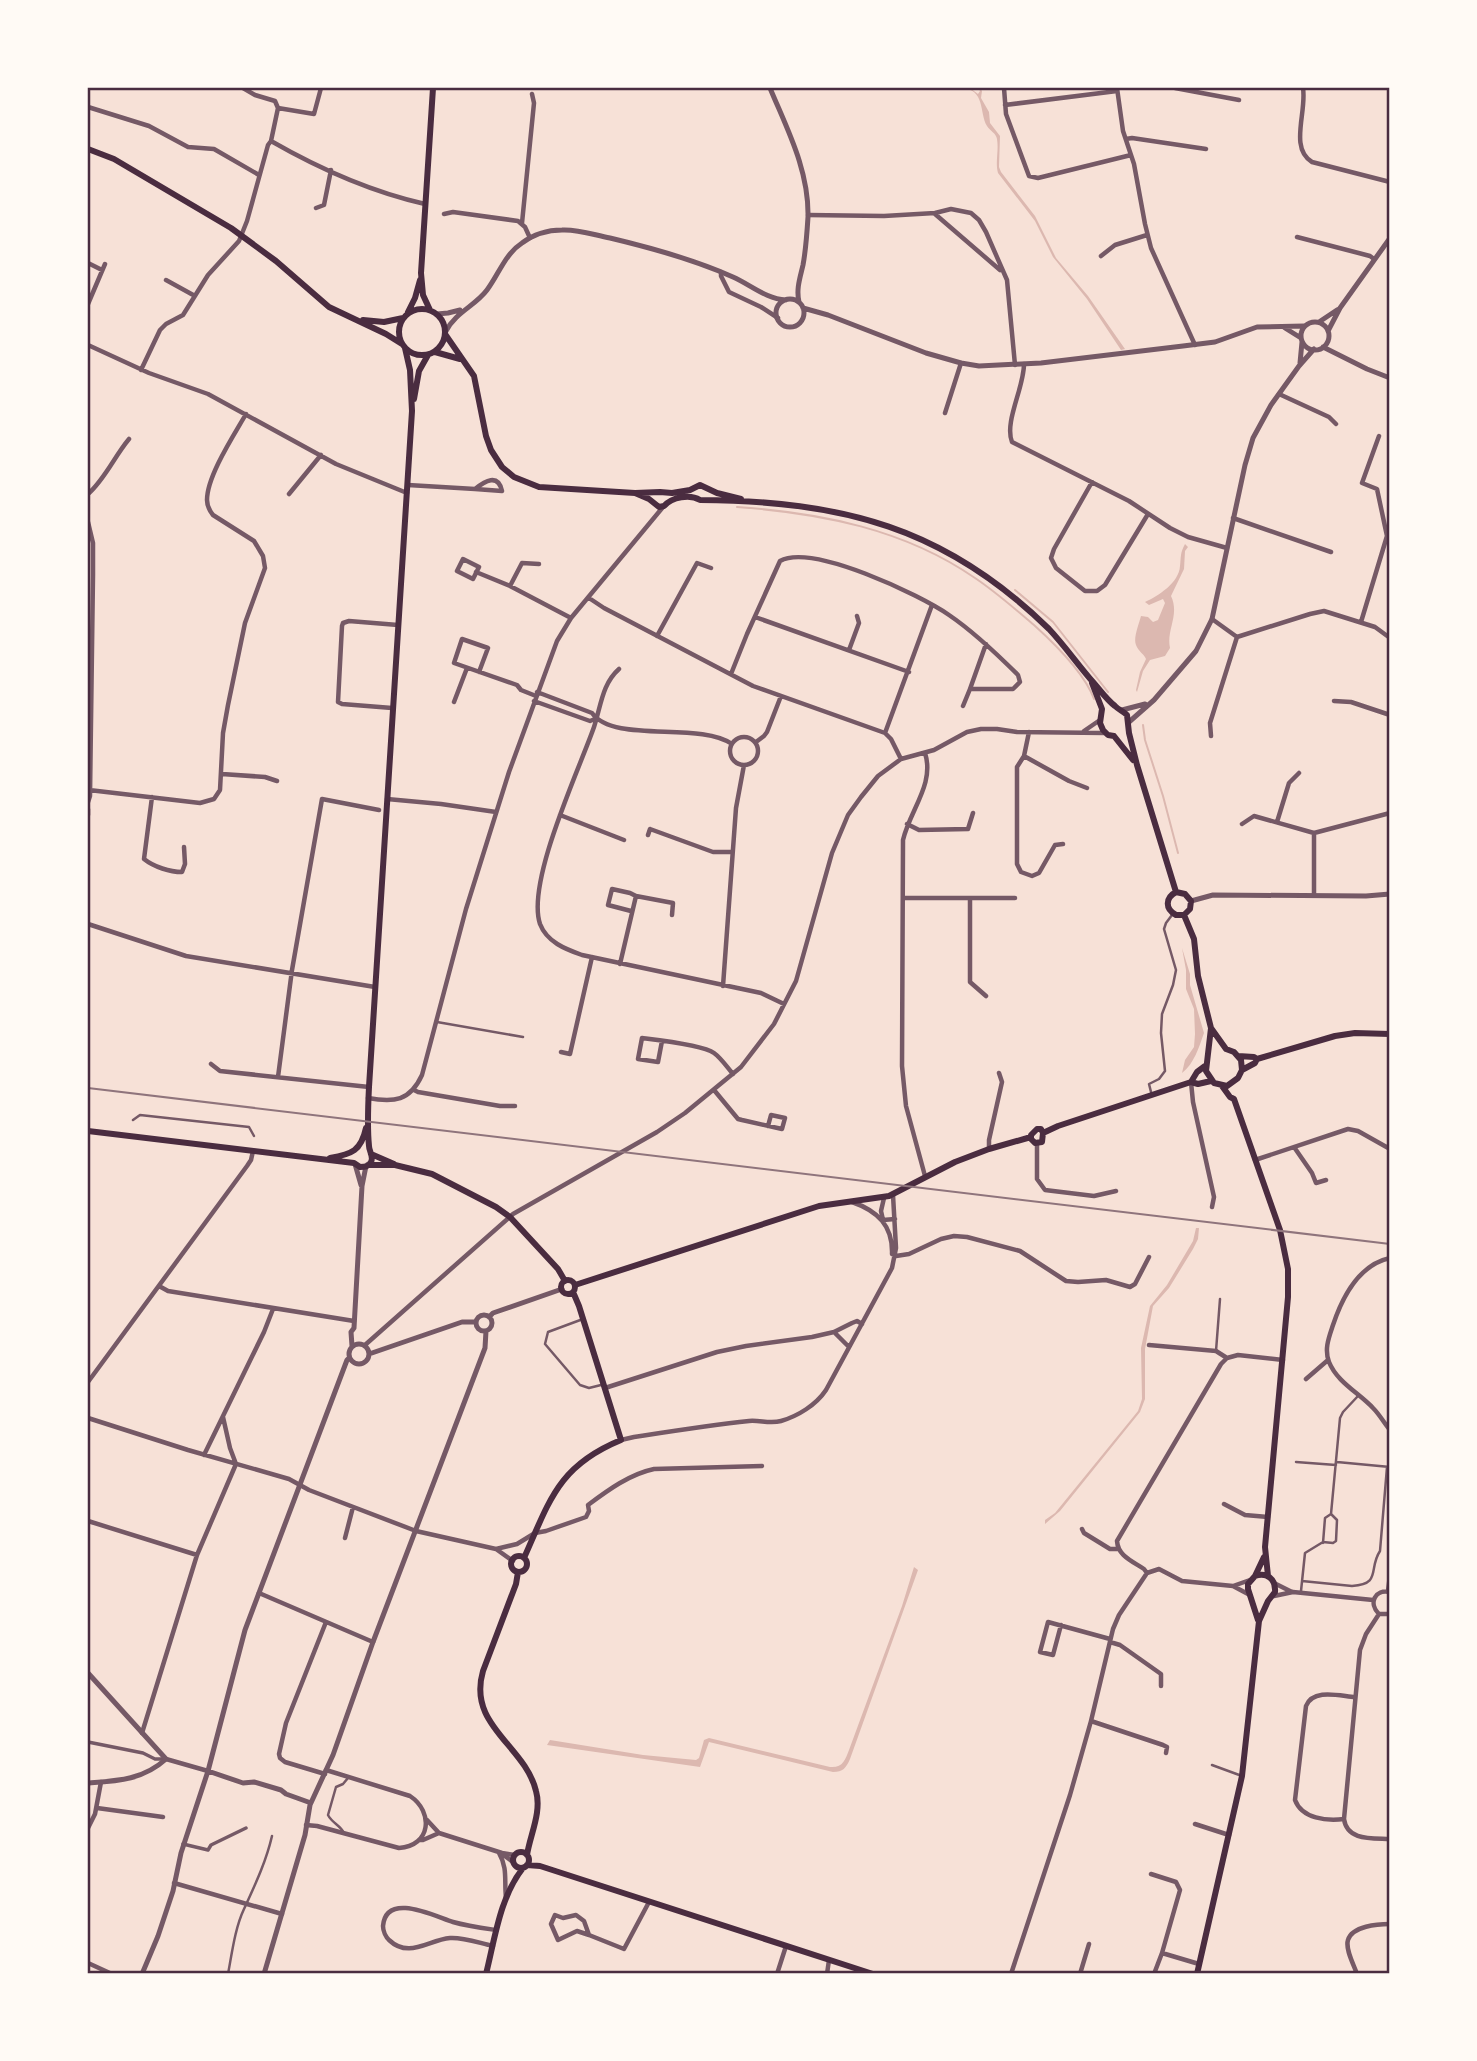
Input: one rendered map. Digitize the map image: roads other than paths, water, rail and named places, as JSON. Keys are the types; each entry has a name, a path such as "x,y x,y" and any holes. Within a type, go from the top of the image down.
{"main road":[{"path":"367,1166 372,1160 367,1124 368,1098 412,411 410,370 399,328 418,289 421,272 433,88"},
{"path":"88,149 145,176 241,235 329,307 386,334 416,355 452,355 463,361"},
{"path":"421,272 423,295 443,321 446,332 477,383 488,444 495,458 514,477 539,487 635,493 661,493 701,485 744,500"},
{"path":"354,319 384,322 420,309 434,312"},
{"path":"412,411 419,371 442,344 446,332"},
{"path":"694,488 699,498"},
{"path":"635,493 659,507 708,495 707,488"},
{"path":"653,503 653,497 661,493"},
{"path":"661,493 667,497 666,504"},
{"path":"699,498 804,505 849,515 911,534 943,549 980,572 1027,608 1127,715 1136,765 1176,892"},
{"path":"1090,678 1102,717 1101,727 1105,733 1114,736 1136,765"},
{"path":"1102,717 1109,709 1119,709"},
{"path":"1114,736 1124,733 1128,725"},
{"path":"1176,892 1185,894 1191,901 1190,909 1184,915 1173,914 1169,909 1168,901 1176,892"},
{"path":"1184,915 1194,939 1198,976 1211,1028 1226,1049 1238,1056 1257,1059 1345,1034 1390,1034"},
{"path":"1211,1028 1209,1056 1205,1066 1211,1081"},
{"path":"1209,1056 1216,1050 1226,1049"},
{"path":"1238,1056 1242,1070"},
{"path":"1234,1099 1236,1082 1242,1070 1257,1059"},
{"path":"1044,1133 1191,1082 1205,1066"},
{"path":"1191,1082 1198,1084 1211,1081 1222,1086 1234,1099 1280,1230 1288,1269 1289,1297 1265,1555 1268,1576 1274,1583 1271,1599 1259,1621 1242,1776 1197,1973"},
{"path":"1222,1086 1236,1082"},
{"path":"354,1164 352,1157 364,1136 367,1124"},
{"path":"518,1572 525,1570 527,1566 524,1558 552,1495 565,1477 581,1462 621,1440 605,1386 583,1319 574,1289 571,1280 565,1281 562,1289 566,1294 574,1289 819,1206 884,1198 989,1149 1031,1137 1037,1129 1044,1133"},
{"path":"88,1131 354,1164 360,1167 395,1165"},
{"path":"1031,1137 1033,1142 1037,1143 1043,1140 1044,1133"},
{"path":"321,1160 363,1148 395,1165 432,1174 510,1217 558,1269 565,1281"},
{"path":"1259,1621 1248,1584 1265,1555"},
{"path":"518,1572 512,1567 513,1560 524,1558"},
{"path":"486,1973 506,1898 530,1839 537,1811 536,1791 527,1771 485,1715 480,1700 479,1685 518,1572"},
{"path":"1253,1578 1259,1575 1268,1576"},
{"path":"1250,1597 1262,1603 1271,1599"},
{"path":"521,1860 873,1973"}],"street":[{"path":"141,370 160,330 183,315 208,275 241,235 271,141 278,108 275,101 243,88"},
{"path":"278,108 314,114 321,88"},
{"path":"446,332 454,317 487,290 513,251 530,238 549,231 577,231 649,247 721,272 758,289 770,298 782,323 789,327 797,325 804,315 797,290 803,264 808,215 806,185 798,156 770,88"},
{"path":"1004,88 1004,106 1026,171 1033,178 1131,155"},
{"path":"1175,88 1239,100"},
{"path":"1303,88 1305,104 1299,141 1303,155 1312,162 1390,182"},
{"path":"1004,106 1117,89 1147,235 1195,345"},
{"path":"530,238 522,223 534,103 532,94"},
{"path":"88,107 149,126 188,147 214,149 259,175"},
{"path":"1126,139 1206,149"},
{"path":"271,141 299,157 394,196 426,204"},
{"path":"316,208 324,205 331,170"},
{"path":"808,215 872,217 935,213 951,209 971,213 986,232 1007,280 1015,365"},
{"path":"444,214 453,212 522,223"},
{"path":"935,213 1003,272"},
{"path":"1101,256 1115,245 1147,235"},
{"path":"1297,237 1374,259"},
{"path":"1323,347 1340,308 1390,237"},
{"path":"88,263 102,270"},
{"path":"88,304 105,264"},
{"path":"721,272 729,292 777,314"},
{"path":"166,280 195,296"},
{"path":"777,314 781,303 797,290"},
{"path":"770,298 795,300 801,305 896,343 979,366 1015,365 1215,342 1257,327 1304,326 1318,322 1340,308"},
{"path":"434,312 452,313 466,308"},
{"path":"801,321 822,313"},
{"path":"1318,322 1324,326 1341,355"},
{"path":"1282,326 1309,348 1323,347 1390,378"},
{"path":"1299,366 1304,326"},
{"path":"88,345 141,370 208,394 336,464 407,494"},
{"path":"1128,725 1154,700 1196,651 1212,619 1251,445 1262,419 1314,349"},
{"path":"945,413 961,363"},
{"path":"1024,364 1022,385 1009,430 1012,442 1129,501 1188,537 1227,548"},
{"path":"1279,394 1329,416 1336,424"},
{"path":"88,791 200,803 214,799 220,790 223,733 245,623 264,576 265,564 254,541 213,515 207,499 216,469 246,414"},
{"path":"1361,622 1388,531 1377,489 1362,484 1378,436"},
{"path":"88,494 129,439"},
{"path":"289,494 321,455"},
{"path":"408,485 502,491 498,482 487,480 475,489"},
{"path":"1092,482 1051,558 1056,568 1085,591 1097,591 1105,585 1148,514"},
{"path":"653,503 654,519"},
{"path":"368,1098 388,1101 398,1099 414,1090 422,1075 462,922 496,812 557,641 571,618 666,504"},
{"path":"1233,519 1331,552"},
{"path":"88,522 93,543 90,575 88,802"},
{"path":"732,674 780,561 787,557 827,561 866,573 907,591 948,614 986,643 1018,675 1020,682 1013,689 970,689"},
{"path":"463,559 479,567 476,572 473,579 457,571 463,559"},
{"path":"657,636 697,563 711,568"},
{"path":"510,586 522,564 539,564"},
{"path":"476,572 510,586 571,618"},
{"path":"589,598 753,686 885,733 901,759"},
{"path":"885,733 932,605"},
{"path":"1237,637 1320,611 1380,629 1390,638"},
{"path":"849,650 859,623 857,616"},
{"path":"755,617 909,672"},
{"path":"1212,619 1237,637"},
{"path":"392,708 338,702 342,626 349,621 398,625"},
{"path":"1211,736 1210,723 1237,637"},
{"path":"480,672 488,648 462,639 454,663 517,685 522,690 590,721 596,719 628,729 714,736 732,744"},
{"path":"963,706 986,643"},
{"path":"454,702 467,668"},
{"path":"619,669 609,678 560,815 541,882 538,908 544,932 557,944 593,957 761,993 784,1004"},
{"path":"536,696 592,713 596,719"},
{"path":"756,742 764,736 781,696"},
{"path":"1119,709 1142,706 1154,700"},
{"path":"1334,701 1351,702 1390,715"},
{"path":"1080,732 1102,717"},
{"path":"352,1346 363,1345 510,1217 657,1132 741,1067 774,1024 801,968 826,873 848,815 871,783 887,768 901,759 941,748 974,730 989,728 1029,732 1105,733"},
{"path":"1029,732 1024,756 1017,767 1017,864 1021,872 1032,876 1039,873 1055,845 1063,844"},
{"path":"745,736 756,742 759,749 751,764 744,765 733,759 730,753 732,744 739,737 745,736"},
{"path":"925,753 928,776 903,840 902,1066 906,1106 925,1177"},
{"path":"1024,756 1087,788"},
{"path":"723,986 736,808 744,765"},
{"path":"1277,822 1289,783 1299,773"},
{"path":"222,774 265,777 277,781"},
{"path":"152,797 144,859 175,872 183,872 184,846"},
{"path":"278,1077 291,973 322,799 379,810"},
{"path":"387,799 496,812"},
{"path":"88,808 88,815"},
{"path":"907,824 919,830 968,829 973,813"},
{"path":"1242,824 1254,816 1314,833 1390,813"},
{"path":"560,815 624,840"},
{"path":"648,835 650,829 713,852 733,852"},
{"path":"1314,833 1314,895"},
{"path":"631,911 608,905 612,889 673,903 672,915"},
{"path":"1191,901 1213,895 1390,894"},
{"path":"620,964 636,896"},
{"path":"903,898 1015,898"},
{"path":"970,898 970,982 986,996"},
{"path":"88,925 186,956 375,986"},
{"path":"561,1052 570,1054 593,957"},
{"path":"662,1041 657,1062 638,1059 642,1038 662,1041 708,1050 733,1074"},
{"path":"211,1064 220,1071 369,1087"},
{"path":"989,1149 1002,1082 999,1073"},
{"path":"1191,1082 1214,1197 1212,1207"},
{"path":"414,1090 500,1106 515,1106"},
{"path":"714,1090 738,1119 768,1126"},
{"path":"1255,1160 1348,1129 1358,1131 1390,1149"},
{"path":"1037,1143 1037,1179 1045,1189 1094,1196 1116,1191"},
{"path":"1294,1147 1316,1183 1326,1180"},
{"path":"88,1382 251,1160 253,1151"},
{"path":"354,1164 362,1186"},
{"path":"142,1973 163,1922 183,1844 208,1771 235,1665 258,1593 349,1358 354,1324 362,1186 367,1166"},
{"path":"621,1440 751,1421 771,1423 796,1415 820,1398 892,1268 896,1256 893,1195"},
{"path":"884,1198 881,1210 883,1220 891,1240 892,1254 896,1256 909,1254 941,1239 967,1237 1020,1251 1066,1281 1105,1280 1130,1287 1135,1284 1149,1257"},
{"path":"849,1201 865,1206 883,1220 895,1219"},
{"path":"1390,1258 1364,1272 1350,1287 1339,1306 1327,1344 1328,1360 1337,1376 1375,1410 1390,1430"},
{"path":"159,1286 168,1292 354,1324"},
{"path":"489,1317 493,1312 562,1289"},
{"path":"204,1455 273,1309"},
{"path":"264,1973 311,1803 333,1755 485,1346 486,1331 492,1324 489,1317 483,1315 478,1317 476,1322 479,1329 486,1331"},
{"path":"605,1386 717,1352 813,1337 834,1332 857,1321 862,1324"},
{"path":"369,1354 462,1322 476,1322"},
{"path":"354,1324 369,1354"},
{"path":"834,1332 849,1348"},
{"path":"1149,1345 1216,1351 1227,1358"},
{"path":"349,1358 354,1363 361,1364 367,1360 369,1354"},
{"path":"1147,1573 1121,1554 1117,1549 1117,1541 1221,1364 1227,1358 1238,1355 1283,1360"},
{"path":"1306,1379 1328,1360"},
{"path":"142,1732 197,1555 236,1464 223,1416"},
{"path":"88,1418 289,1479 416,1531 496,1549 513,1560"},
{"path":"1390,1444 1390,1449"},
{"path":"496,1549 517,1544 535,1533 586,1517 588,1505 643,1471 762,1466"},
{"path":"1224,1504 1245,1516 1268,1517"},
{"path":"345,1538 353,1507"},
{"path":"88,1521 197,1555"},
{"path":"1082,1529 1110,1549 1117,1549"},
{"path":"1011,1973 1058,1834 1119,1615 1147,1573 1158,1569 1182,1581 1233,1586 1250,1597"},
{"path":"1390,1575 1389,1591 1378,1592 1373,1601 1375,1609 1390,1620"},
{"path":"1233,1586 1253,1578"},
{"path":"1274,1583 1293,1592 1373,1601"},
{"path":"1271,1599 1293,1592"},
{"path":"258,1593 373,1642"},
{"path":"1384,1614 1366,1634 1360,1650 1344,1819 1348,1830 1354,1835 1390,1839"},
{"path":"326,1622 286,1723 280,1758 285,1762 410,1796 422,1806 427,1820 439,1833 521,1860"},
{"path":"1062,1625 1053,1655 1040,1652 1048,1622 1062,1625 1120,1645 1161,1675 1161,1686"},
{"path":"88,1673 166,1759"},
{"path":"1344,1819 1330,1820 1307,1814 1299,1809 1295,1800 1308,1700 1322,1694 1355,1697"},
{"path":"1091,1721 1163,1745 1167,1747 1166,1753"},
{"path":"88,1742 166,1759 243,1783 254,1782 311,1803"},
{"path":"88,1783 142,1776 166,1759"},
{"path":"88,1828 96,1808 101,1783"},
{"path":"96,1808 163,1817"},
{"path":"419,1840 427,1820"},
{"path":"1195,1824 1229,1835"},
{"path":"306,1825 399,1848 439,1833"},
{"path":"183,1844 208,1850 211,1844 246,1828"},
{"path":"500,1853 506,1871 506,1898"},
{"path":"1151,1874 1176,1882 1180,1890 1154,1973"},
{"path":"174,1883 282,1914"},
{"path":"589,1935 584,1922 576,1915 563,1918 555,1914 551,1924 558,1940 577,1931 624,1948 649,1901"},
{"path":"493,1946 454,1938 407,1950 396,1946 386,1937 383,1927 387,1916 394,1910 405,1908 497,1931"},
{"path":"1357,1973 1348,1939 1353,1932 1364,1928 1390,1924"},
{"path":"1080,1973 1089,1944"},
{"path":"777,1973 786,1945"},
{"path":"1162,1953 1199,1964"},
{"path":"827,1973 829,1959"},
{"path":"88,1963 112,1973"}],"lane":[{"path":"1152,1096 1149,1084 1162,1076 1165,1070 1162,1014 1176,970 1164,929 1173,914"},
{"path":"436,1021 523,1037"},
{"path":"133,1120 140,1115 249,1127 254,1136"},
{"path":"1216,1351 1220,1299"},
{"path":"583,1319 548,1332 545,1343 580,1385 589,1388 605,1386"},
{"path":"1331,1514 1340,1418 1359,1395"},
{"path":"1296,1462 1388,1467 1380,1551 1371,1580 1352,1586 1302,1581"},
{"path":"1301,1593 1305,1553 1324,1543 1335,1541 1337,1520 1331,1514"},
{"path":"1324,1543 1325,1518 1331,1514"},
{"path":"1212,1765 1242,1776"},
{"path":"344,1833 328,1815 335,1787 348,1778"},
{"path":"228,1973 243,1910 267,1856 272,1836"}],"waterway":[{"path":"737,507 800,514 861,526 920,547 948,561 1013,607 1060,650 1076,669 1094,699"},
{"path":"1015,590 1053,622 1108,692"},
{"path":"1143,725 1178,853"}],"railway":[{"path":"88,1088 1390,1244"}]}
